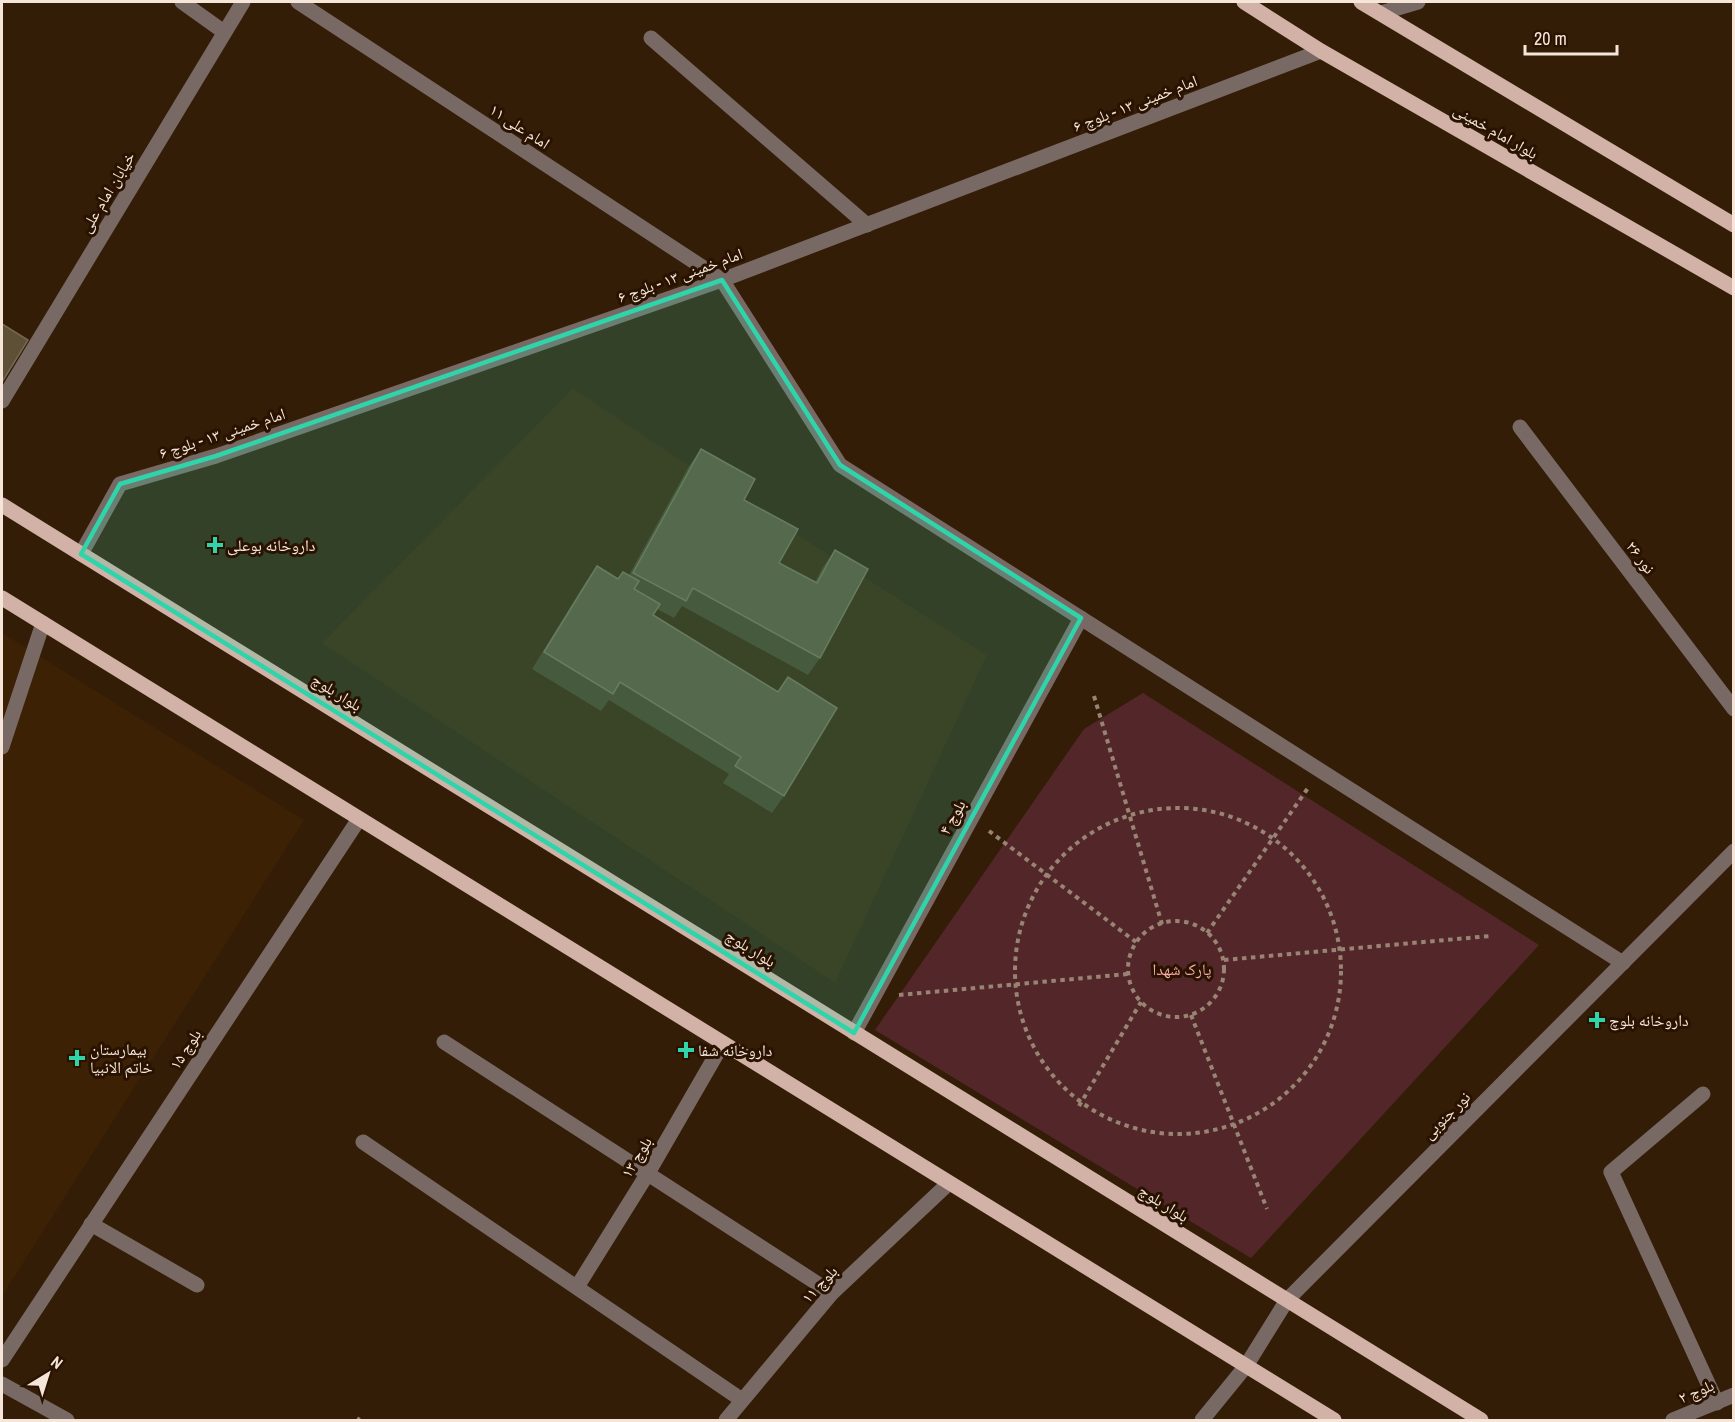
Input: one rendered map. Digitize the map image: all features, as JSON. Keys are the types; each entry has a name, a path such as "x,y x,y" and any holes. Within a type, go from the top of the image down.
{"main road":[{"name":"بلوار امام خمینی","path":"1244,2 1321,51 1734,288"},
{"path":"1361,2 1734,225"},
{"name":"بلوار بلوچ","path":"2,505 1481,1420"},
{"path":"2,598 1334,1420"}],"street":[{"path":"182,2 224,32"},
{"name":"خیابان امام علی","path":"2,401 243,2"},
{"name":"امام علی ۱۱","path":"298,2 722,280"},
{"path":"1381,13 1418,2"},
{"path":"651,38 867,225"},
{"name":"امام خمینی ۱۳ - بلوچ ۶","path":"81,554 120,484 216,456 722,280 1321,51"},
{"path":"722,280 840,465 1623,963"},
{"name":"نور ۲۶","path":"1520,428 1734,709"},
{"name":"بلوچ ۴","path":"854,1033 1081,618"},
{"path":"2,747 44,623"},
{"name":"بلوچ ۱۵","path":"2,1360 359,819"},
{"name":"نور جنوبی","path":"1202,1420 1246,1366 1287,1300 1734,851"},
{"path":"444,1042 832,1293"},
{"name":"بلوچ ۱۳","path":"576,1287 648,1173 723,1043"},
{"path":"1703,1094 1611,1172 1717,1402"},
{"path":"363,1142 742,1400"},
{"name":"بلوچ ۱۱","path":"726,1420 832,1293 950,1183"},
{"path":"92,1224 198,1285"},
{"path":"2,1384 67,1420"},
{"name":"بلوچ ۲","path":"1673,1420 1734,1395"}],"path":[{"path":"1094,696 1162,924"},
{"path":"1207,933 1320,770"},
{"path":"1165,807 1212,810 1256,826 1272,839 1294,855 1322,892 1339,936 1342,983 1332,1029 1310,1070 1276,1103 1234,1126 1189,1135 1142,1131 1098,1115 1061,1086 1033,1048 1017,1005 1014,958 1023,913 1045,873 1079,839 1120,817 1165,807"},
{"path":"972,818 1137,942"},
{"path":"1178,921 1194,925 1207,933 1218,945 1224,960 1224,976 1220,990 1211,1003 1198,1012 1184,1017 1168,1017 1153,1012 1141,1002 1132,989 1128,974 1130,957 1137,942 1147,931 1162,924 1178,921"},
{"path":"1224,960 1490,936"},
{"path":"873,998 1128,974"},
{"path":"1079,1107 1141,1002"},
{"path":"1191,1014 1267,1209"}],"highlighted area":[{"path":"722,280 840,465 1081,618 854,1033 81,554 120,484 216,456"}],"shaded area":[{"path":"573,388 699,472 987,655 835,983 322,643"},
{"name":"بیمارستان خاتم الانبیا","path":"2,633 304,820 2,1296"}],"green space":[{"name":"پارک شهدا","path":"1143,693 1539,945 1251,1258 875,1030 1084,729"}],"building":[{"path":"2,324 28,340 2,382"},
{"path":"701,449 755,479 744,500 798,529 779,563 817,583 835,550 868,569 820,658 693,588 686,601 633,573"},
{"path":"597,566 618,579 623,572 639,581 634,589 660,604 653,615 778,692 788,677 837,708 784,796 735,766 741,757 620,682 613,694 544,652"}],"place":[{"name":"داروخانه بوعلی","path":"215,545"},
{"name":"داروخانه بلوچ","path":"1597,1020"},
{"name":"داروخانه شفا","path":"686,1050"},
{"name":"بیمارستان خاتم الانبیا","path":"77,1058"}]}
